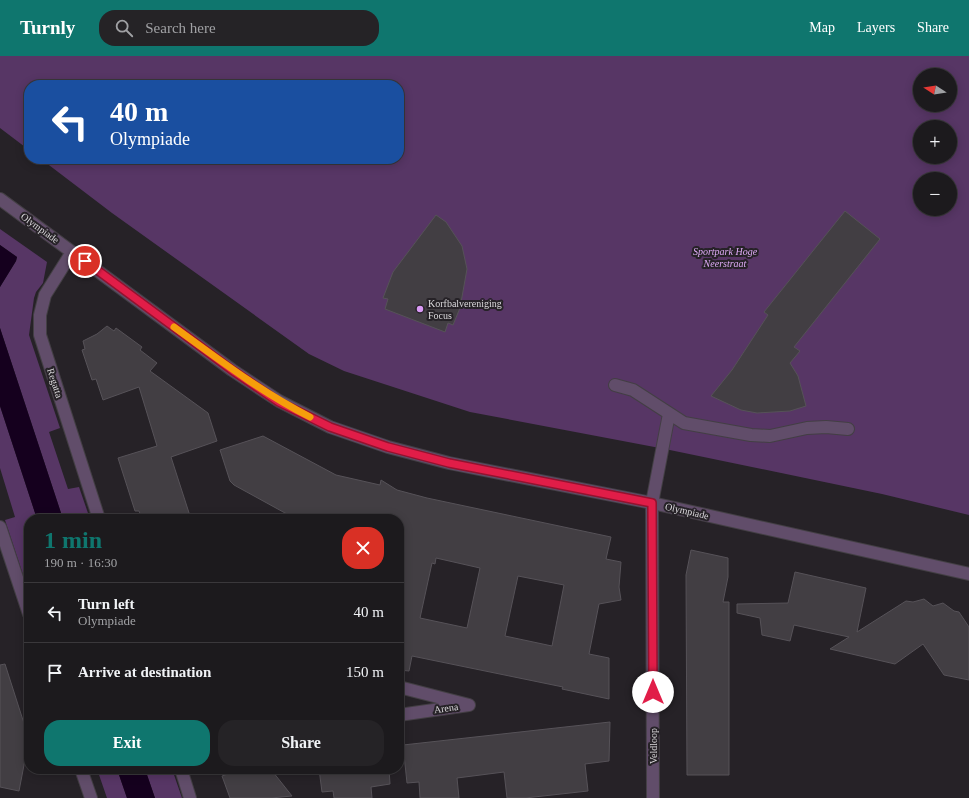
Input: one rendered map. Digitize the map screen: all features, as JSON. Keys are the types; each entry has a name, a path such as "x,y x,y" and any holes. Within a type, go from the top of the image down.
{"street":[{"name":"Olympiade","path":"0,199 232,370 279,402 330,427 388,447 449,463 652,503 969,574"},
{"name":"Regatta","path":"72,252 44,295 40,315 40,335 97,514"},
{"path":"614,385 633,390 684,423 751,435 770,436 807,428 826,426 848,429"},
{"name":"Veldloop","path":"653,798 652,503 669,414"},
{"path":"0,527 24,599"},
{"name":"Arena","path":"404,687 469,705 404,714"},
{"path":"83,774 90,798"},
{"path":"183,774 190,798"}],"green space":[{"name":"Sportpark Hoge Neerstraat","path":"0,56 969,56 969,515 882,494 665,449 470,412 344,371 309,354 112,213 48,164 404,164 404,80 24,80 24,146 0,128"},
{"path":"0,229 47,262 43,283 36,292 34,298 29,335 60,428 49,432 68,489 79,487 88,514 61,514 0,328 0,287 17,257 0,245"},
{"path":"0,406 35,514 24,514 24,578 5,520 15,517 0,468"},
{"path":"99,774 119,774 127,798 107,798"},
{"path":"147,774 174,774 182,798 155,798"}],"shaded area":[{"path":"0,245 17,257 0,287"},
{"path":"0,328 61,514 35,514 0,406"},
{"path":"119,774 147,774 155,798 127,798"}],"building":[{"path":"845,211 880,239 794,347 800,351 790,363 798,376 806,406 790,411 757,413 741,410 711,396 732,370 768,315 764,312"},
{"path":"436,215 446,222 462,246 467,269 460,308 453,325 448,323 445,332 385,309 388,299 383,298 393,272"},
{"path":"107,326 114,331 116,328 142,347 140,350 157,363 150,371 208,413 217,441 171,457 189,514 140,514 139,511 135,511 118,458 157,446 139,387 103,400 96,379 92,380 82,350 85,349 83,341 97,334"},
{"path":"263,436 336,475 380,485 381,480 397,490 427,498 611,537 606,559 621,562 619,587 621,600 599,604 589,654 609,658 609,699 562,689 563,687 412,656 409,671 404,670 404,514 287,514 234,485 230,481 220,450","holes":["436,558 480,568 467,628 420,618 432,563 435,564","518,576 564,585 552,646 505,636"]},
{"path":"691,550 728,558 728,577 723,602 729,602 729,775 687,775 686,575"},
{"path":"795,572 866,588 857,632 906,601 913,602 924,599 933,606 943,603 954,611 959,612 969,627 969,680 944,675 923,644 895,664 830,649 849,637 794,625 790,641 762,635 760,618 737,613 737,604 788,603"},
{"path":"5,664 24,723 24,765 19,791 0,787 0,665"},
{"path":"610,722 609,761 585,764 588,791 525,798 507,798 504,772 457,778 459,798 420,798 419,782 407,783 404,745"},
{"path":"228,774 275,774 292,796 271,798 230,798 222,776"},
{"path":"320,774 389,774 390,784 371,787 372,798 334,798 333,791 322,792"}],"slow traffic":[{"path":"174,327 232,370 279,402 310,417"}],"place":[{"name":"Korfbalvereniging Focus","path":"420,309"}],"route":[{"path":"85,261 232,370 279,402 330,427 388,447 449,463 652,503 653,692"}]}
